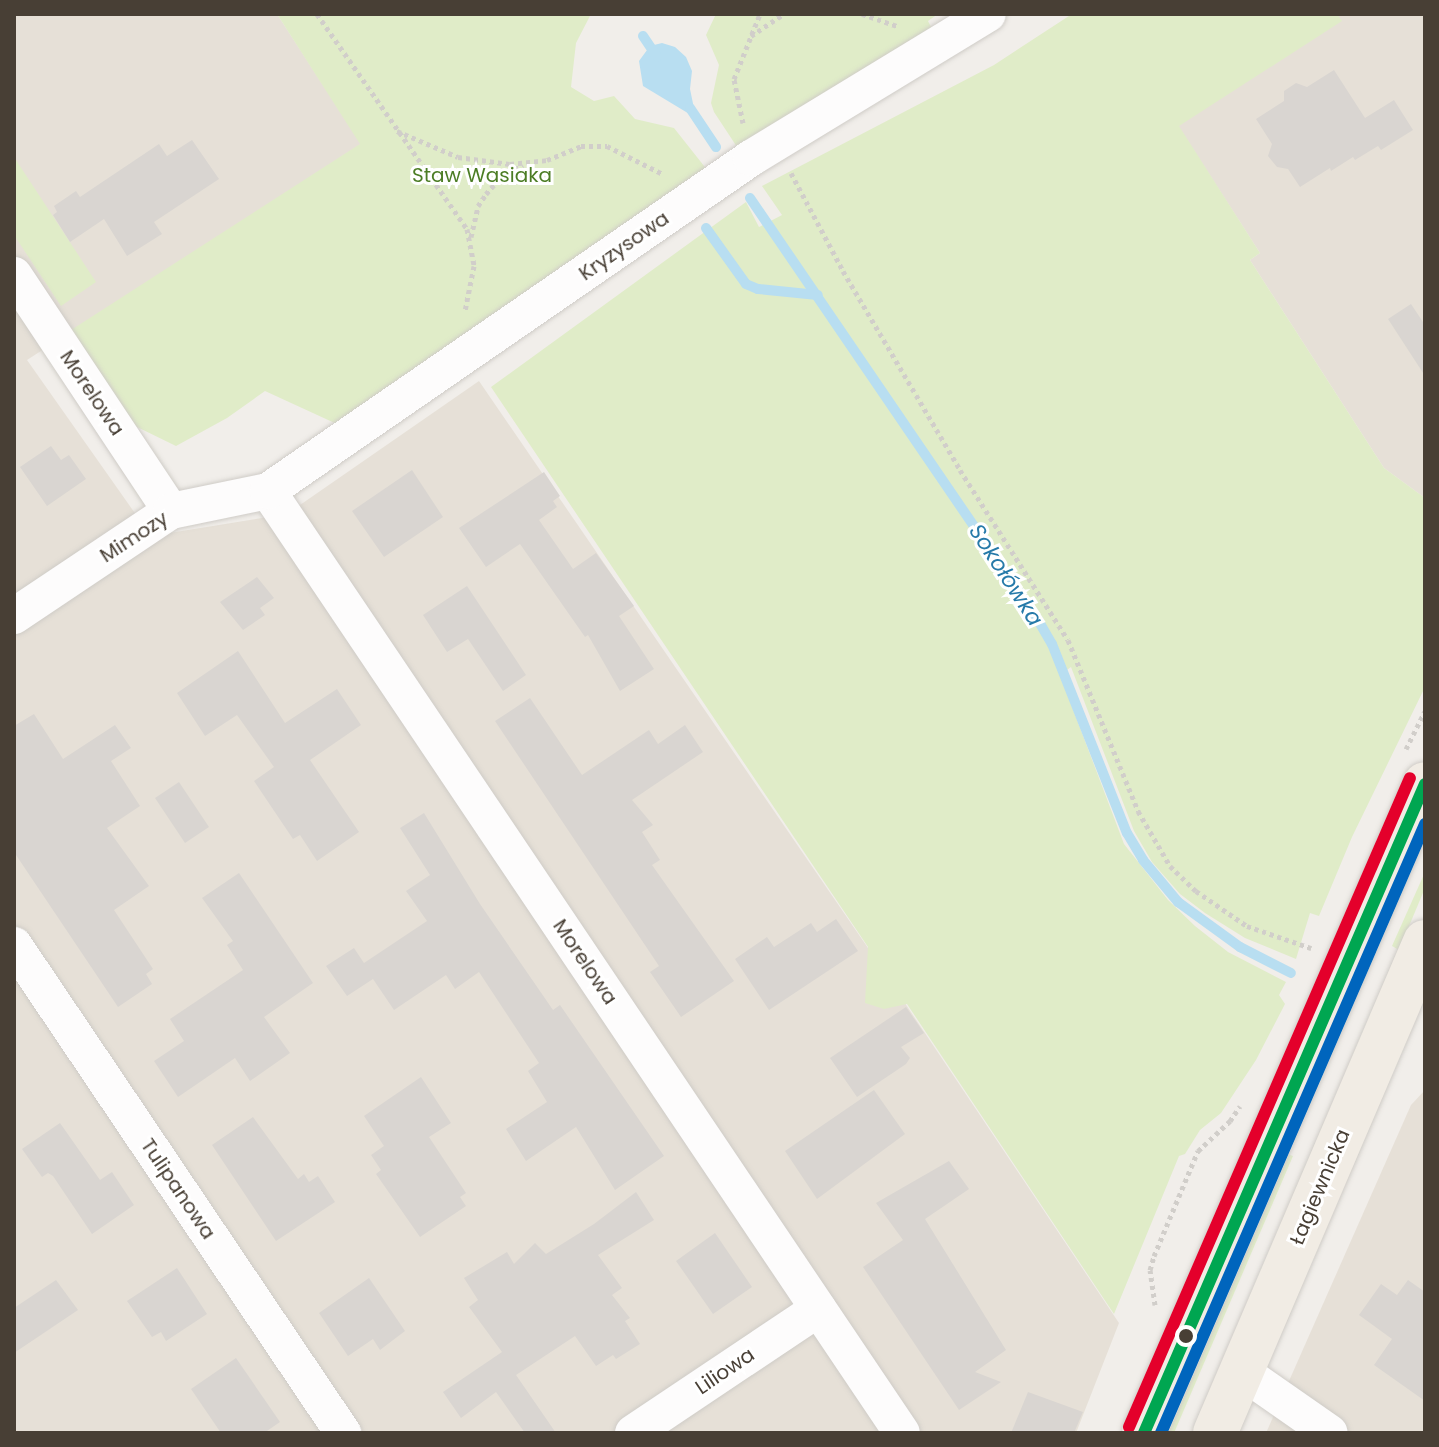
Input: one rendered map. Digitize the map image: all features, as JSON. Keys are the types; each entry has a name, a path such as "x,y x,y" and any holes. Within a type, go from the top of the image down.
{"main road":[{"path":"1144,1433 1425,784"},
{"name":"Łagiewnicka","path":"1215,1433 1425,942"},
{"path":"1301,1069 1359,1096"}],"street":[{"name":"Kryzysowa","path":"268,491 760,150 988,14"},
{"name":"Morelowa","path":"14,275 171,511"},
{"name":"Mimozy","path":"14,616 171,511 268,491"},
{"name":"Morelowa","path":"268,491 902,1433"},
{"name":"Tulipanowa","path":"14,945 343,1433"},
{"name":"Liliowa","path":"633,1433 818,1309"},
{"path":"1241,1371 1330,1433"}],"path":[{"path":"317,14 462,220 471,238"},
{"path":"760,14 734,79 760,150 800,195 877,330 1068,640 1138,811 1170,866 1196,891 1247,926 1316,950"},
{"path":"750,37 784,14"},
{"path":"397,131 458,157 525,164 547,160 581,146 607,146 658,173 673,176"},
{"path":"464,314 473,282 471,238 478,206 501,177 525,164"},
{"path":"1156,1299 1150,1270 1165,1230 1198,1151 1230,1121"}],"shaded area":[{"path":"14,14 277,14 361,144 27,360 151,536 287,514 479,381 868,948 1119,1323 1076,1433 14,1433"},
{"path":"1106,14 1425,14 1425,498 1384,468 1250,260 1260,253"},
{"path":"1425,1090 1425,1433 1266,1433 1411,1105"}],"green space":[{"name":"Staw Wasiaka","path":"277,14 591,14 576,43 571,87 594,101 614,96 635,119 674,128 708,171 339,425 265,391 227,418 176,446 133,425 68,332 360,144"},
{"path":"716,14 938,14 928,21 932,29 739,150 711,103 719,65 706,35"},
{"path":"1072,14 1337,14 1342,21 1179,126 1260,253 1250,260 1384,468 1425,498 1425,687 1352,837 1319,916 1310,913 1296,959 1245,938 1205,913 1180,894 1152,862 1134,831 1071,667 1060,675 1124,844 1168,900 1195,926 1228,952 1286,982 1279,995 1285,1004 1256,1060 1221,1113 1200,1130 1185,1154 1179,1156 1114,1314 907,1004 884,1009 865,1003 868,947 491,387 746,202 759,227 782,215 762,186 994,65"},
{"path":"14,157 96,282 61,306 14,235"},
{"path":"1425,872 1425,888 1399,950 1392,946"},
{"path":"1287,1154 1293,1156 1174,1433 1167,1433"}],"water":[{"path":"662,43 675,47 686,57 692,71 690,89 696,118 643,86 639,61 650,46"}],"building":[{"path":"1334,70 1365,118 1394,100 1413,130 1381,150 1378,146 1331,171 1330,168 1300,187 1288,169 1277,167 1268,156 1272,144 1256,119 1284,101 1284,91 1296,83 1307,87"},
{"path":"192,140 219,179 154,222 162,234 127,256 104,219 70,242 53,215 57,212 54,206 76,191 80,197 159,144 167,156"},
{"path":"1411,304 1425,325 1425,376 1388,319"},
{"path":"51,446 61,460 69,455 86,479 47,506 20,467"},
{"path":"412,470 443,517 384,557 352,511"},
{"path":"544,472 560,496 553,501 557,507 539,520 573,569 596,553 634,606 619,616 654,669 620,691 588,635 585,637 520,544 486,567 459,528"},
{"path":"257,577 274,598 260,608 265,615 243,630 220,602"},
{"path":"467,586 526,675 503,691 468,639 447,652 423,615"},
{"path":"238,651 285,723 337,689 361,725 310,760 359,832 317,861 300,835 293,839 254,781 274,767 237,715 205,736 177,693"},
{"path":"530,698 582,775 649,730 658,744 685,725 703,752 632,800 653,825 642,832 660,860 652,865 734,981 681,1017 650,972 659,966 495,721"},
{"path":"34,714 63,759 115,725 131,748 111,761 140,806 107,828 149,886 114,910 153,969 146,974 152,984 118,1007 14,852 14,726"},
{"path":"179,782 209,827 185,843 155,798"},
{"path":"424,813 480,904 553,1010 560,1005 664,1156 615,1190 576,1127 526,1161 506,1129 547,1102 528,1071 539,1063 479,972 455,989 446,975 394,1010 373,979 347,996 326,966 354,948 364,963 427,921 406,891 430,875 400,828"},
{"path":"239,873 313,983 264,1017 290,1053 250,1081 235,1058 178,1097 154,1061 184,1041 170,1019 243,970 227,945 233,941 202,898"},
{"path":"836,919 858,951 769,1010 735,959 767,937 774,947 811,923 817,932"},
{"path":"906,1007 924,1033 901,1047 910,1058 906,1064 857,1097 830,1058"},
{"path":"421,1077 451,1123 429,1137 466,1193 460,1197 466,1206 420,1237 376,1174 381,1170 371,1155 384,1146 364,1116"},
{"path":"874,1090 905,1134 817,1199 785,1151"},
{"path":"253,1117 298,1179 304,1174 309,1182 318,1176 335,1202 276,1241 212,1145"},
{"path":"60,1123 100,1180 112,1172 134,1205 92,1234 53,1176 48,1173 42,1177 22,1149"},
{"path":"949,1161 969,1189 925,1219 1006,1350 975,1372 1001,1382 959,1410 863,1267 903,1240 876,1203"},
{"path":"636,1192 654,1220 598,1255 622,1288 612,1295 630,1318 625,1321 640,1344 616,1359 613,1355 596,1366 575,1336 516,1375 556,1433 525,1433 496,1392 461,1418 443,1392 502,1352 469,1307 478,1300 464,1278 507,1252 514,1264 535,1243 546,1254 594,1224"},
{"path":"715,1233 752,1287 713,1314 676,1261"},
{"path":"177,1268 207,1314 166,1341 161,1332 152,1337 127,1301"},
{"path":"369,1278 405,1331 380,1350 373,1339 348,1356 319,1313"},
{"path":"56,1280 78,1310 14,1353 14,1308"},
{"path":"1408,1280 1425,1292 1425,1401 1374,1365 1392,1339 1359,1315 1381,1284 1397,1295"},
{"path":"236,1358 280,1422 264,1433 221,1433 191,1389"},
{"path":"1028,1392 1083,1412 1074,1433 1011,1433"}],"waterway":[{"name":"Sokołówka","path":"643,36 657,57"},
{"name":"Sokołówka","path":"690,108 716,147"},
{"name":"Sokołówka","path":"750,198 1038,620 1052,644 1127,833 1143,860 1178,902 1240,947 1291,973"},
{"path":"706,228 746,284 758,289 818,295"}],"transit line":[{"path":"1129,1427 1410,778"},
{"path":"1144,1433 1425,784"},
{"path":"1161,1433 1425,824"}]}
